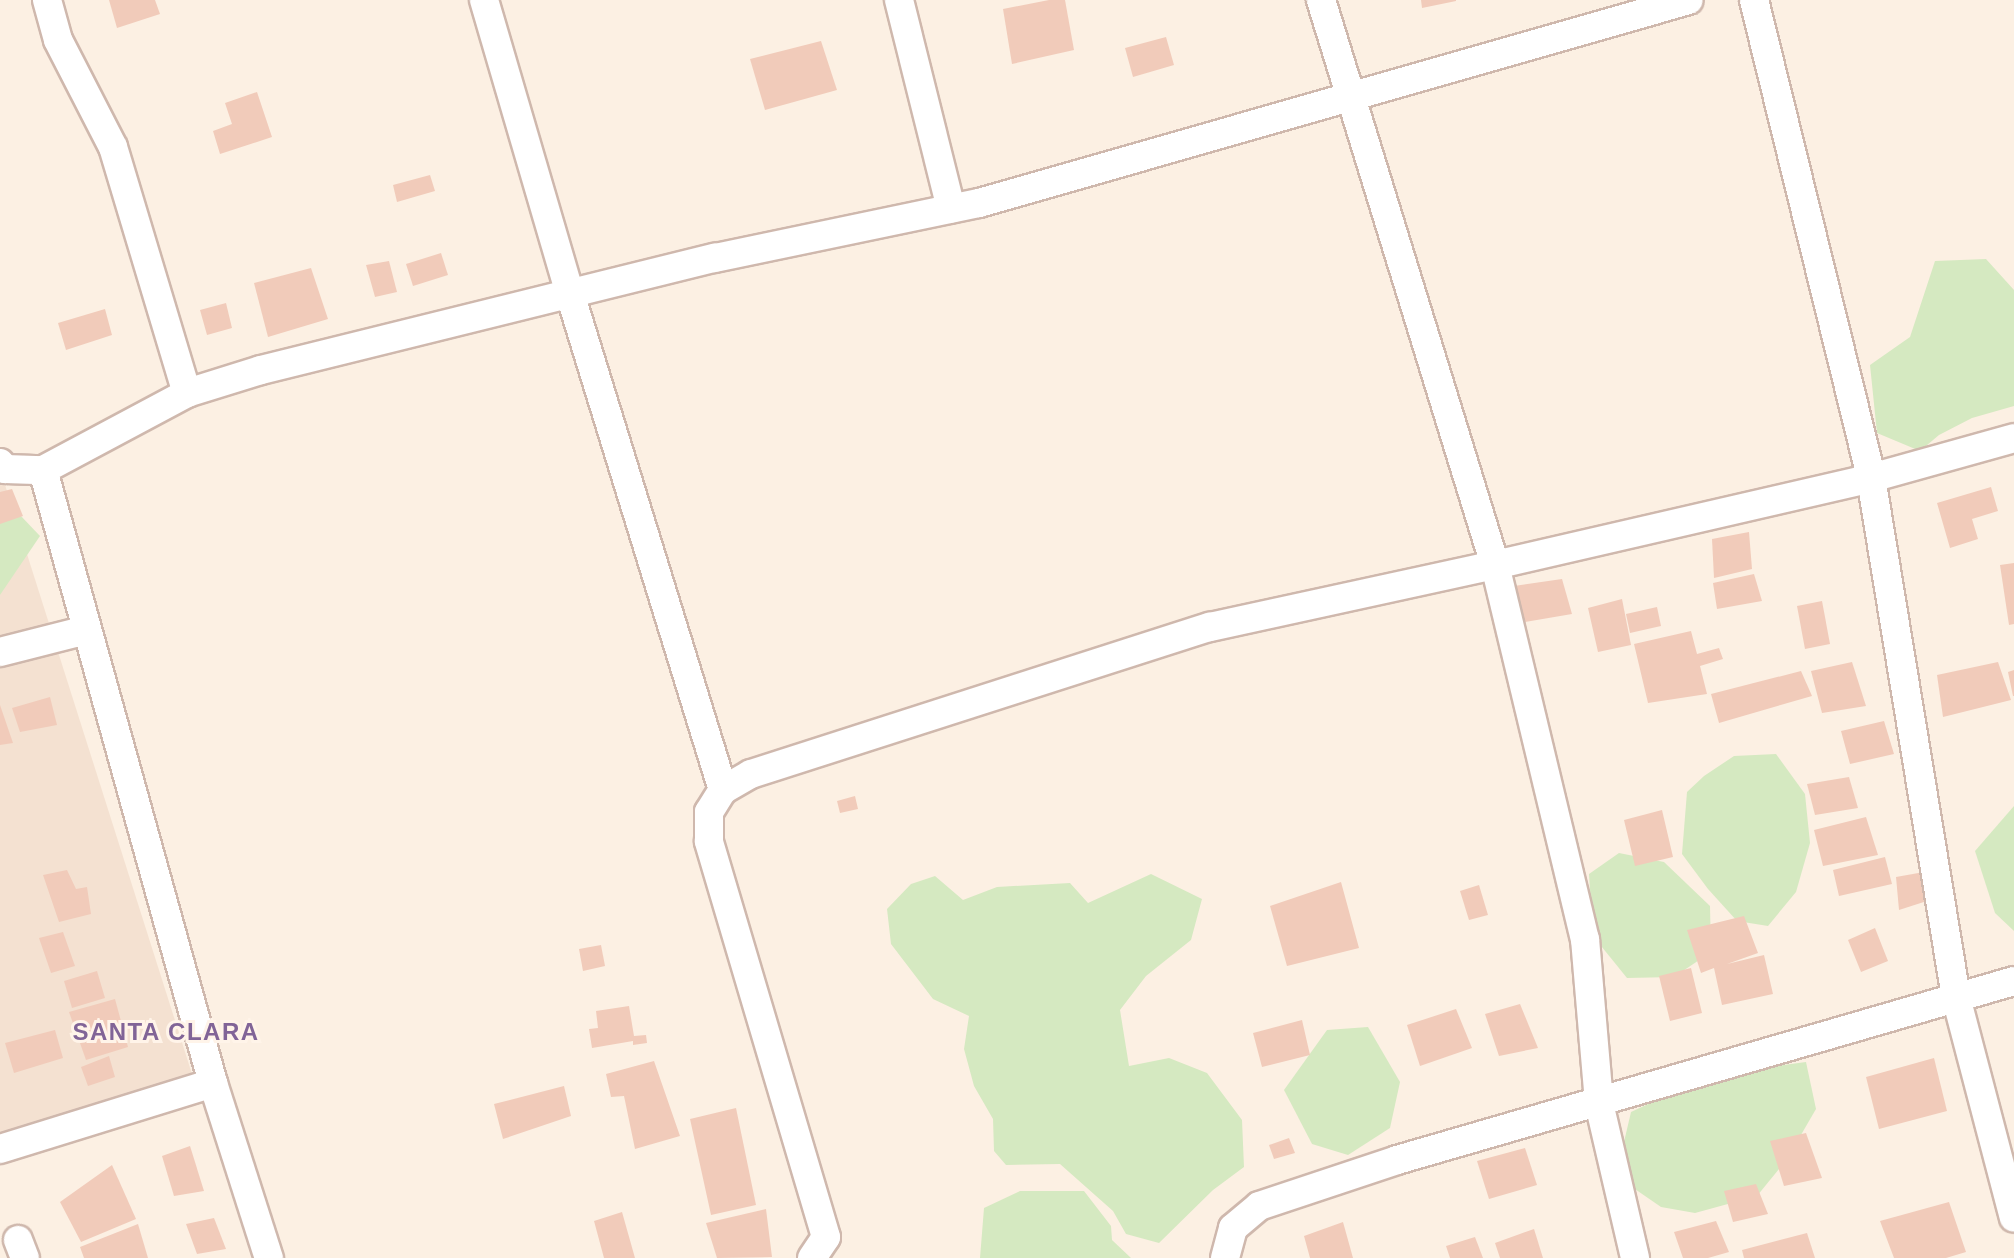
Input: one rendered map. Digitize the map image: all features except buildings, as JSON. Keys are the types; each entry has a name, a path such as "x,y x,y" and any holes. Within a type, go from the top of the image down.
{"street":[{"path":"46,0 58,40 113,147 187,393"},
{"path":"484,0 570,294 723,790"},
{"path":"900,0 951,209"},
{"path":"1320,0 1352,95 1495,565 1585,939 1599,1103 1635,1258"},
{"path":"0,463 5,469 43,470 187,393 261,370 715,258 979,203 1689,0"},
{"path":"1754,0 1871,478 1956,997 2014,1218"},
{"path":"812,1258 826,1237 709,841 709,812 723,790 751,774 1210,627 1495,565 1871,478 2014,438"},
{"path":"43,470 213,1083 269,1258"},
{"path":"0,652 86,630"},
{"path":"1225,1258 1233,1228 1259,1206 1397,1160 2014,981"},
{"path":"3,1140 213,1083"}],"shaded area":[{"path":"0,469 192,1074 0,1135"}],"green space":[{"path":"1986,259 2014,290 2014,406 1972,418 1939,435 1920,451 1877,433 1870,365 1910,337 1935,261"},
{"path":"0,494 40,536 0,595"},
{"path":"1776,754 1805,794 1810,843 1796,892 1768,926 1737,921 1708,889 1682,854 1687,792 1704,776 1734,756"},
{"path":"2014,806 2014,931 1995,913 1975,851"},
{"path":"1619,853 1664,862 1710,906 1711,952 1674,977 1627,978 1593,936 1589,874"},
{"path":"1151,874 1202,899 1191,940 1146,976 1120,1010 1129,1066 1169,1058 1207,1073 1242,1120 1244,1167 1213,1190 1159,1243 1126,1234 1113,1211 1060,1164 1006,1165 994,1151 993,1119 974,1086 964,1049 969,1016 933,999 891,944 887,909 911,884 935,876 963,900 997,887 1070,883 1088,903"},
{"path":"1368,1027 1400,1082 1390,1128 1348,1155 1312,1144 1284,1090 1327,1030"},
{"path":"1806,1062 1816,1109 1787,1159 1757,1196 1695,1213 1661,1207 1616,1176 1631,1112 1674,1092 1738,1071"},
{"path":"1020,1191 1084,1191 1111,1226 1112,1240 1131,1258 980,1258 984,1208"}],"district":[{"name":"SANTA CLARA","path":"166,1032"}]}
